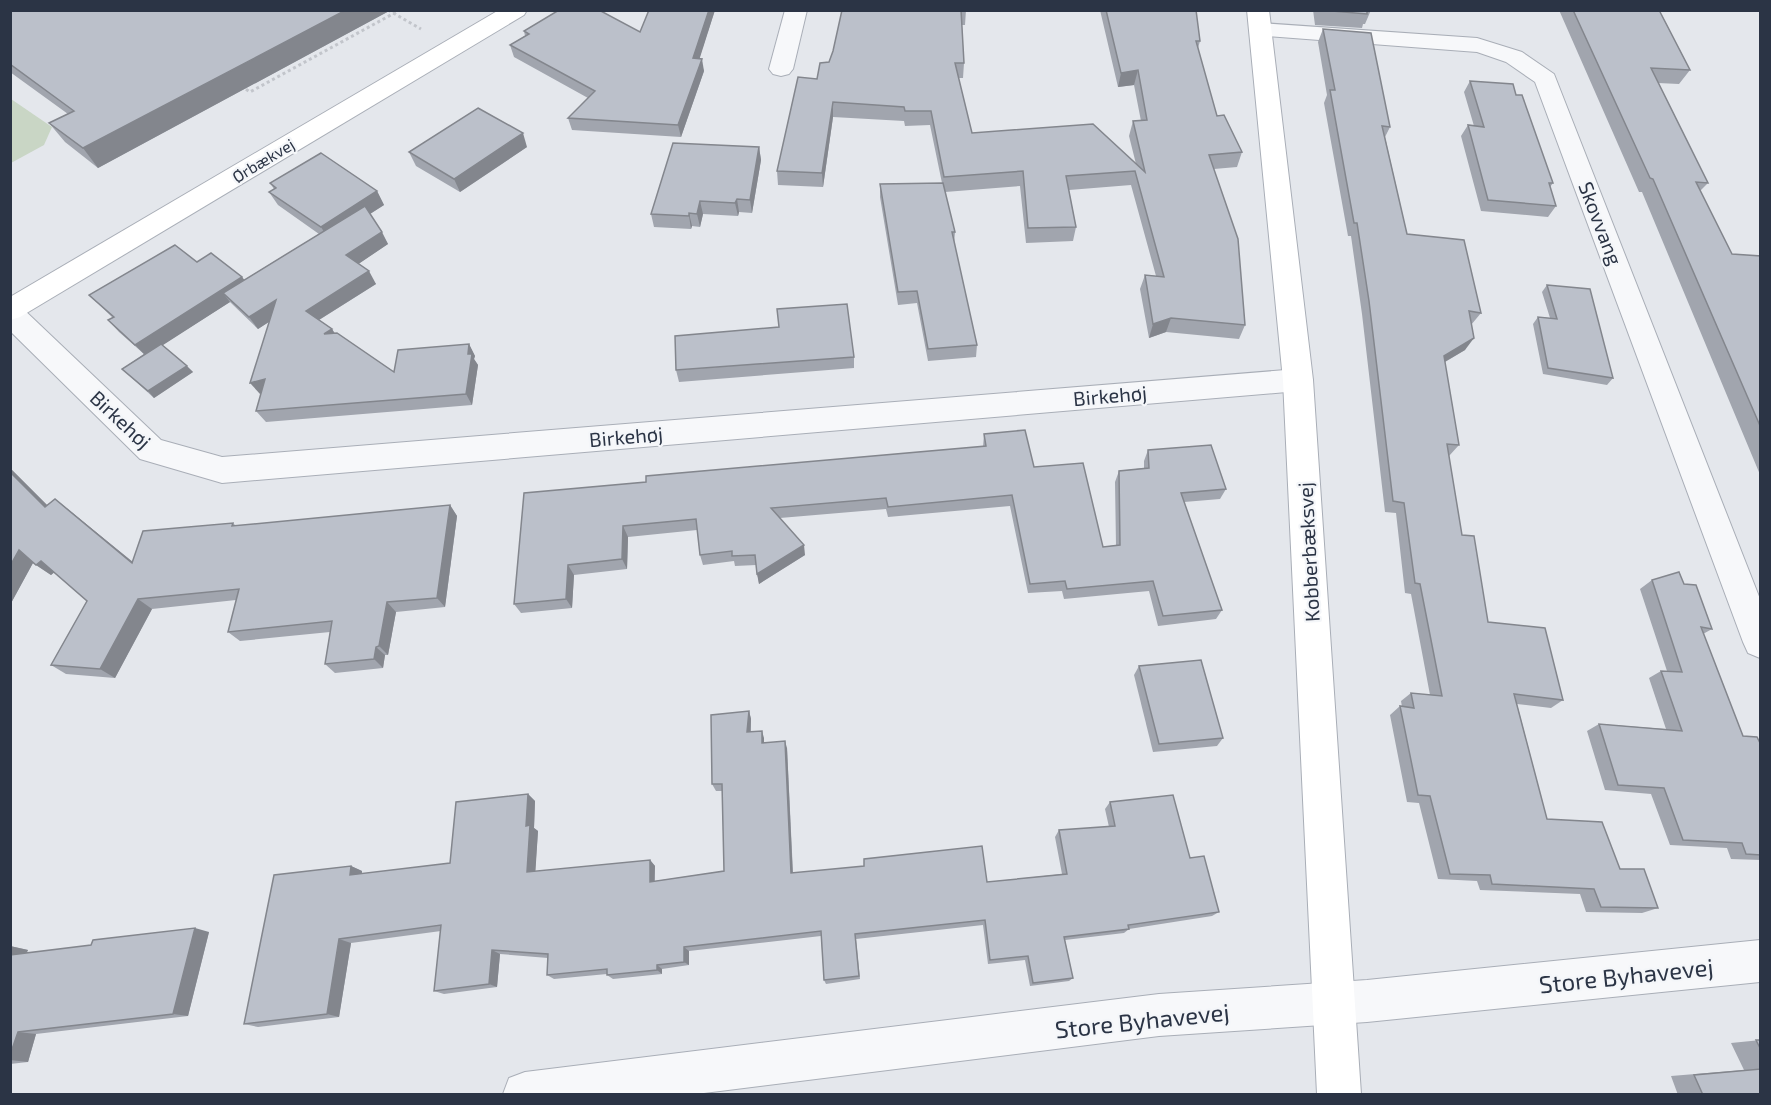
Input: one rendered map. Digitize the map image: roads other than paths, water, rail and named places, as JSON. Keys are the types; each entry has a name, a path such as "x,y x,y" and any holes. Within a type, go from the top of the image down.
{"street":[{"name":"Ørbækvej","path":"10,312 516,10"},
{"path":"781,69 796,10"},
{"name":"Kobberbæksvej","path":"1259,20 1298,380 1339,1095"},
{"name":"Skovvang","path":"1259,20 1477,45 1507,52 1528,64 1546,79 1761,642"},
{"name":"Birkehøj","path":"10,312 151,450 222,470 1298,380"},
{"name":"Store Byhavevej","path":"525,1095 1159,1015 1332,1004 1761,961"}]}
